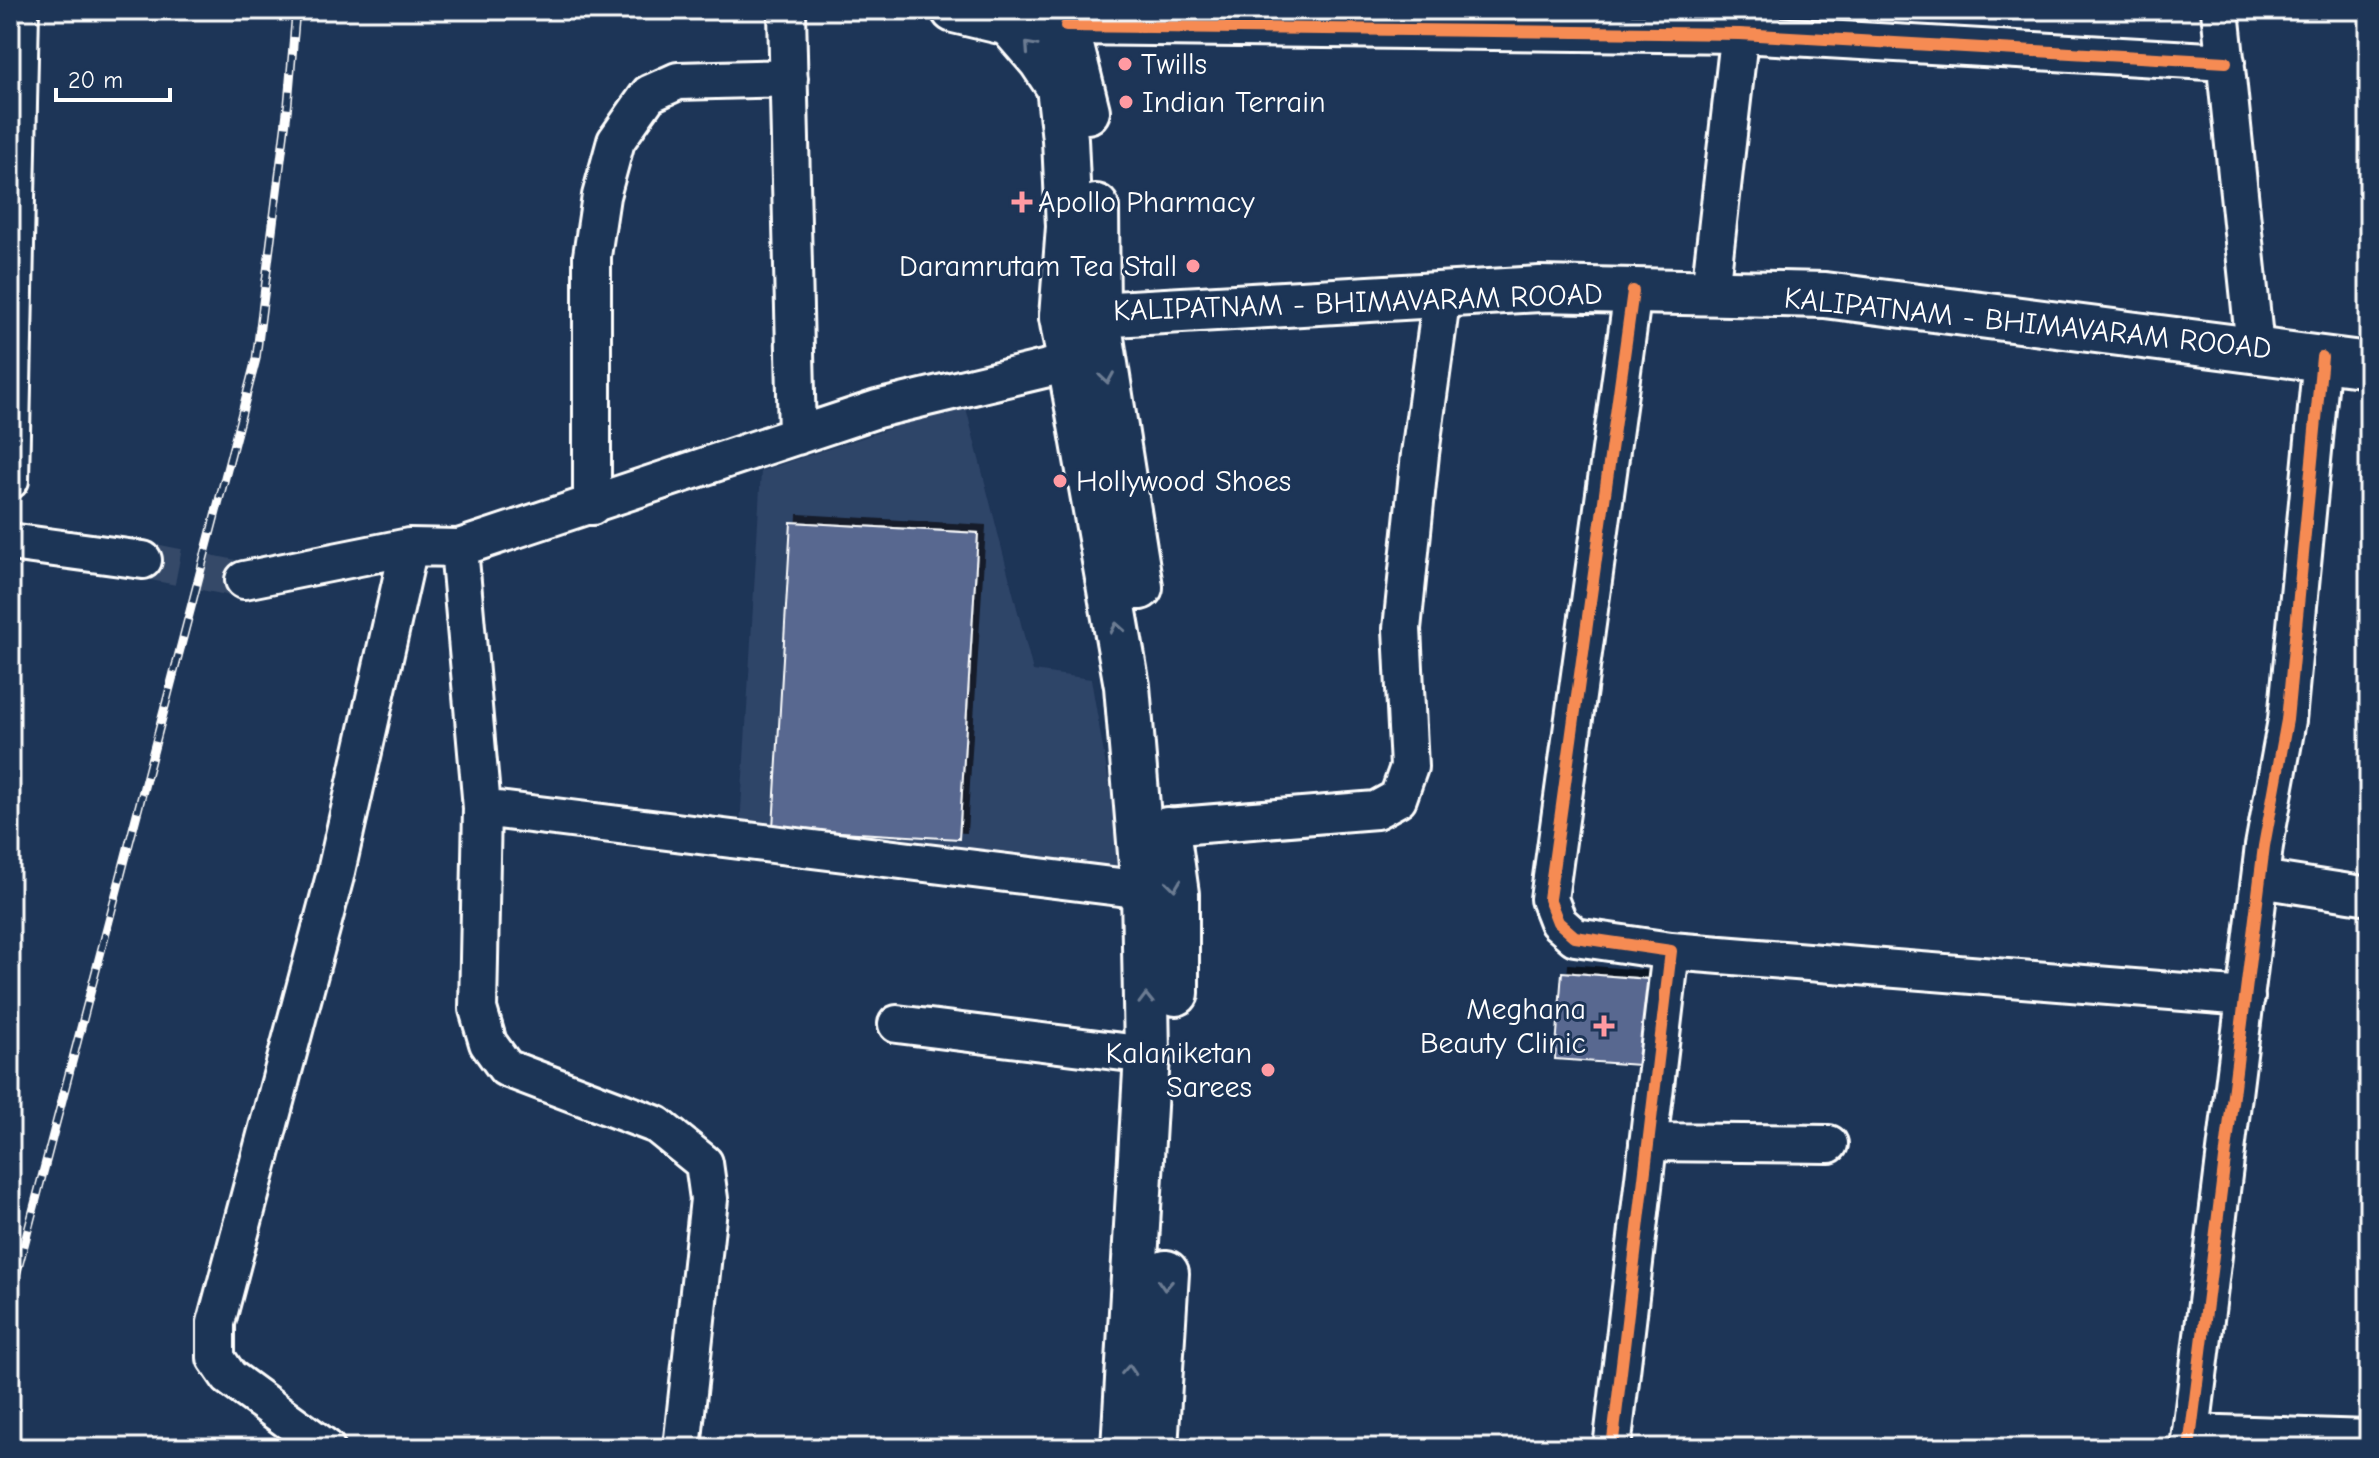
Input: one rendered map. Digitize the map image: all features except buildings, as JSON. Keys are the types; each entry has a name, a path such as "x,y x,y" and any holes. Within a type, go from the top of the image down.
{"main road":[{"path":"954,10 1009,23 1041,60 1059,87 1069,227 1080,315 1147,630 1166,827 1176,894 1177,1059 1155,1448"},
{"path":"1050,15 1083,87 1096,175 1080,315 1069,363 1127,686 1144,890 1147,1055 1124,1448"},
{"name":"KALIPATNAM - BHIMAVARAM ROOAD","path":"1080,315 1540,289 1825,295 2369,365"}],"street":[{"path":"10,480 14,97 20,10"},
{"path":"2220,10 2255,348"},
{"path":"787,12 797,436"},
{"path":"1050,15 1393,27 1741,22 2226,62"},
{"path":"1710,292 1741,22"},
{"path":"592,506 592,256 601,196 616,141 649,94 678,81 789,78"},
{"path":"1633,291 1549,899 1558,922 1575,937 1671,951 2246,997"},
{"path":"1166,827 1376,810 1398,798 1409,767 1402,629 1422,440 1442,294"},
{"path":"2322,357 2287,720 2260,879 2190,1441 2369,1439"},
{"path":"244,580 409,547 459,548 877,409 1069,363"},
{"path":"10,542 143,560"},
{"path":"326,1448 229,1377 216,1358 216,1323 335,876 409,547"},
{"path":"459,548 482,808 478,1009 488,1043 506,1068 657,1125 704,1163 709,1199 682,1448"},
{"path":"482,808 1144,890"},
{"path":"2260,879 2369,896"},
{"path":"1612,1448 1671,951"},
{"path":"897,1024 1147,1055"},
{"path":"1648,1142 1829,1144"}],"shaded area":[{"path":"965,404 1033,671 1091,679 1125,876 740,827 761,471"}],"tunnel":[{"path":"143,560 244,580"}],"railway":[{"path":"10,1299 256,359 288,104 296,10"}],"cycle path":[{"path":"1066,26 1740,34 2226,62"},
{"path":"1612,1448 1671,951 1575,937 1558,922 1549,899 1633,291"},
{"path":"2189,1448 2264,846 2287,720 2322,357"}],"place":[{"name":"Twills","path":"1125,64"},
{"name":"Indian Terrain","path":"1126,102"},
{"name":"Apollo Pharmacy","path":"1022,202"},
{"name":"Daramrutam Tea Stall","path":"1193,266"},
{"name":"Hollywood Shoes","path":"1060,481"},
{"name":"Meghana Beauty Clinic","path":"1604,1026"},
{"name":"Kalaniketan Sarees","path":"1268,1070"}]}
